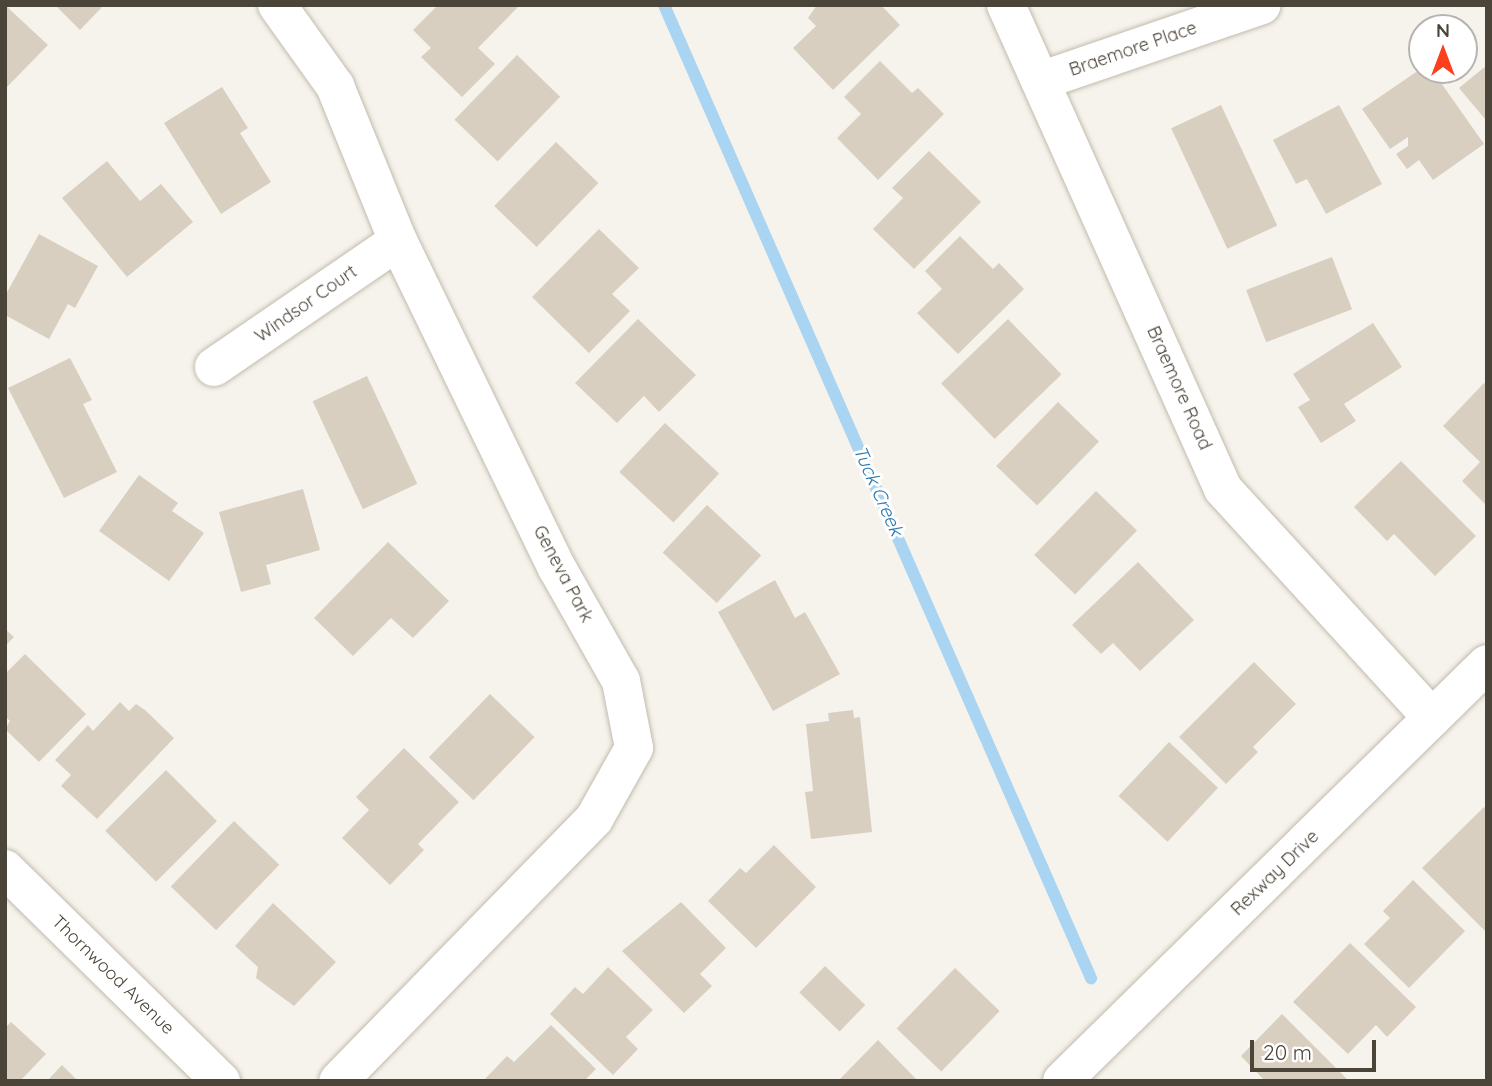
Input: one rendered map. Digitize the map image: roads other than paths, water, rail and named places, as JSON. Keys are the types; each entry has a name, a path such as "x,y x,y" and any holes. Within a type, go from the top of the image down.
{"street":[{"name":"Geneva Park","path":"277,5 335,86 398,240 557,568 621,681 634,748 594,819 338,1081"},
{"name":"Braemore Road","path":"1006,5 1043,80 1223,489 1432,718"},
{"name":"Braemore Place","path":"1043,80 1262,5"},
{"name":"Windsor Court","path":"214,367 398,240"},
{"name":"Rexway Drive","path":"1073,1071 1487,664"},
{"name":"Thornwood Avenue","path":"5,869 221,1081"}],"waterway":[{"name":"Tuck Creek","path":"664,5 1091,978"}]}
